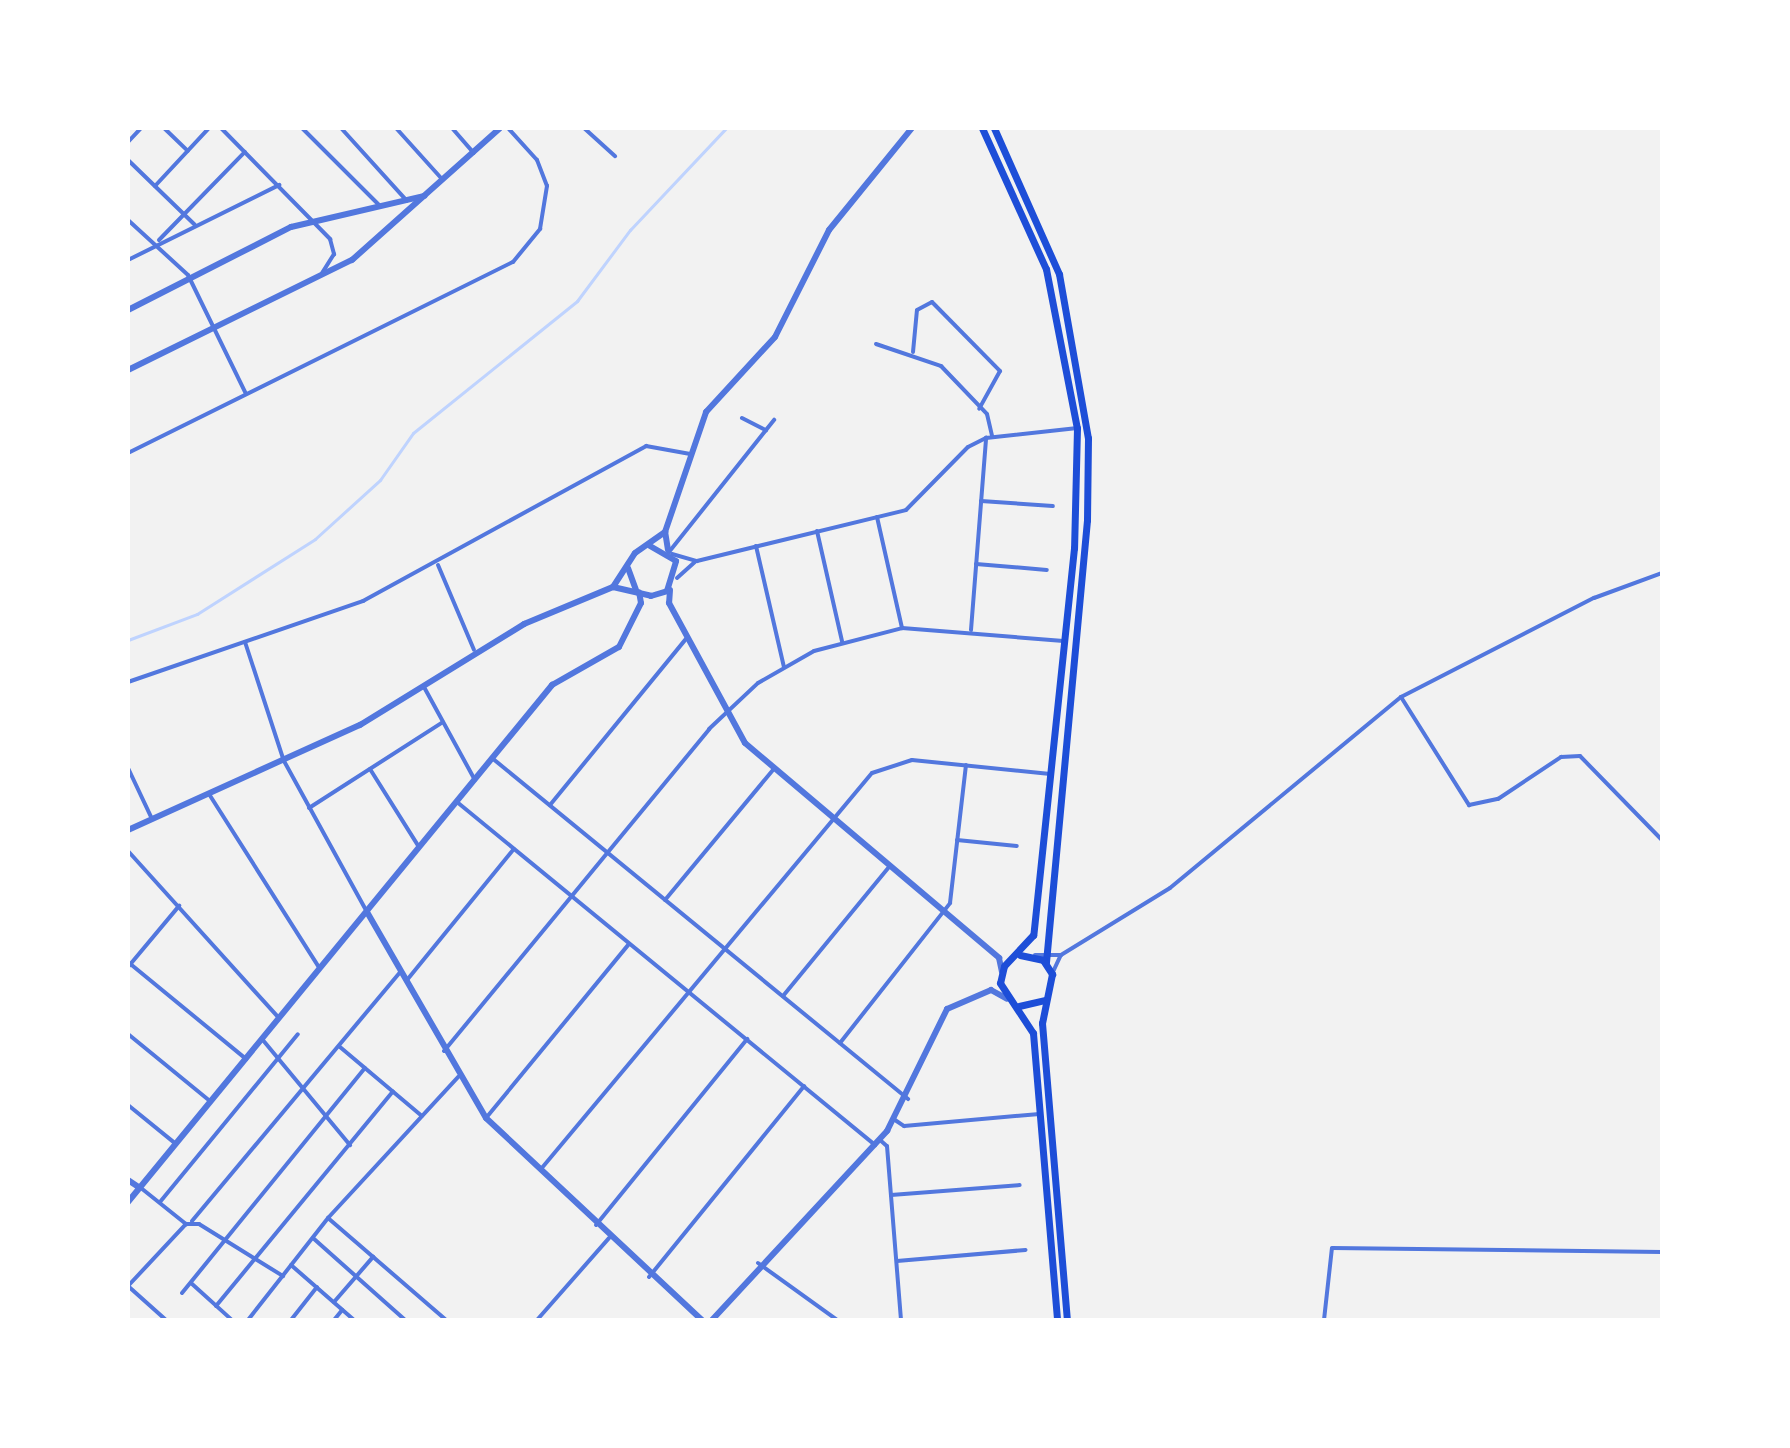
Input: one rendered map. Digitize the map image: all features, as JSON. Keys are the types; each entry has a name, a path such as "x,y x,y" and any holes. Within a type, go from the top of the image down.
{"main road":[{"path":"982,128 1046,269 1077,428 1064,641 1033,935 1001,974 1007,999 1018,1005 1033,1033 1057,1320"},
{"path":"994,128 1059,274 1088,438 1087,520 1046,959 1052,974 1046,999 1067,1320"},
{"path":"1016,956 1035,955 1046,959"},
{"path":"1018,1005 1046,999"}],"street":[{"path":"128,142 141,128"},
{"path":"164,128 188,151"},
{"path":"155,186 209,128"},
{"path":"221,128 314,222 334,254 318,278"},
{"path":"341,128 408,202"},
{"path":"396,128 443,181"},
{"path":"452,128 475,153"},
{"path":"128,370 318,278 383,238 500,128"},
{"path":"128,453 529,248 543,219 547,186 537,160 508,128"},
{"path":"584,128 615,156"},
{"path":"128,830 284,761 422,685 474,650 613,587 665,532 690,454 726,382 775,337 829,230 912,128"},
{"path":"305,129 382,208"},
{"path":"154,244 245,152"},
{"path":"128,160 195,225"},
{"path":"128,260 154,244 279,185"},
{"path":"128,310 188,275 314,222 408,202 427,194"},
{"path":"128,220 188,275 246,394"},
{"path":"913,352 917,310 932,302 1000,371 979,409"},
{"path":"876,344 913,352 941,366 993,423 992,436"},
{"path":"742,418 766,430"},
{"path":"670,553 774,420"},
{"path":"128,1202 552,685 619,647 641,603 670,588 697,561 877,517 925,498 953,460 986,438 1077,428"},
{"path":"971,630 986,438"},
{"path":"128,682 363,601 438,565 640,448 660,444 690,454"},
{"path":"981,501 1053,506"},
{"path":"877,517 902,628"},
{"path":"817,531 842,641"},
{"path":"665,532 677,578"},
{"path":"650,546 697,561"},
{"path":"756,546 784,667"},
{"path":"976,564 1047,570"},
{"path":"438,565 474,650"},
{"path":"628,568 641,603"},
{"path":"1046,959 1061,955 1211,857 1349,732 1401,697 1594,598 1662,573"},
{"path":"613,587 638,591 669,603"},
{"path":"670,588 669,603 724,712 772,771 999,958 1001,974 991,990 961,999 941,1016 908,1099 895,1120 878,1142 758,1263 712,1320"},
{"path":"444,1051 724,712 784,667 842,641 902,628 971,630 1064,641"},
{"path":"550,805 686,639"},
{"path":"245,642 284,761 458,1077 486,1118 649,1277 702,1320"},
{"path":"422,685 475,780"},
{"path":"1401,697 1469,805 1498,799 1561,757 1580,756 1662,840"},
{"path":"309,808 443,722"},
{"path":"492,758 908,1099"},
{"path":"540,1171 850,791 893,763 966,765 1050,774"},
{"path":"840,1043 945,913 966,765"},
{"path":"128,768 152,819"},
{"path":"370,769 419,847"},
{"path":"665,900 772,771"},
{"path":"209,794 320,968"},
{"path":"457,802 804,1086 887,1146 901,1320"},
{"path":"957,840 1017,846"},
{"path":"406,982 514,849"},
{"path":"128,851 279,1018"},
{"path":"783,996 888,868"},
{"path":"179,906 129,964 246,1059"},
{"path":"486,1118 629,943"},
{"path":"1052,974 1061,955"},
{"path":"999,958 1016,956"},
{"path":"166,1320 128,1286 192,1221 400,972"},
{"path":"991,990 1007,999"},
{"path":"128,1034 211,1102"},
{"path":"160,1202 298,1034"},
{"path":"262,1039 350,1145"},
{"path":"596,1225 747,1039"},
{"path":"340,1047 422,1116"},
{"path":"182,1293 365,1068"},
{"path":"248,1320 328,1218 458,1077"},
{"path":"649,1277 804,1086"},
{"path":"216,1306 393,1091"},
{"path":"128,1105 176,1144"},
{"path":"895,1120 904,1126 1039,1114"},
{"path":"128,1180 186,1224"},
{"path":"891,1195 1020,1185"},
{"path":"328,1218 446,1320"},
{"path":"192,1221 283,1276"},
{"path":"313,1238 405,1320"},
{"path":"537,1320 609,1238"},
{"path":"1324,1320 1332,1248 1662,1252"},
{"path":"897,1261 1026,1250"},
{"path":"334,1302 373,1257"},
{"path":"758,1263 837,1320"},
{"path":"291,1265 354,1320"},
{"path":"191,1283 232,1320"},
{"path":"291,1320 317,1287"},
{"path":"334,1320 342,1310"},
{"path":"1048,1320 1057,1320"}],"waterway":[{"path":"128,640 197,614 315,539 380,480 413,433 577,301 630,230 726,128"}]}
